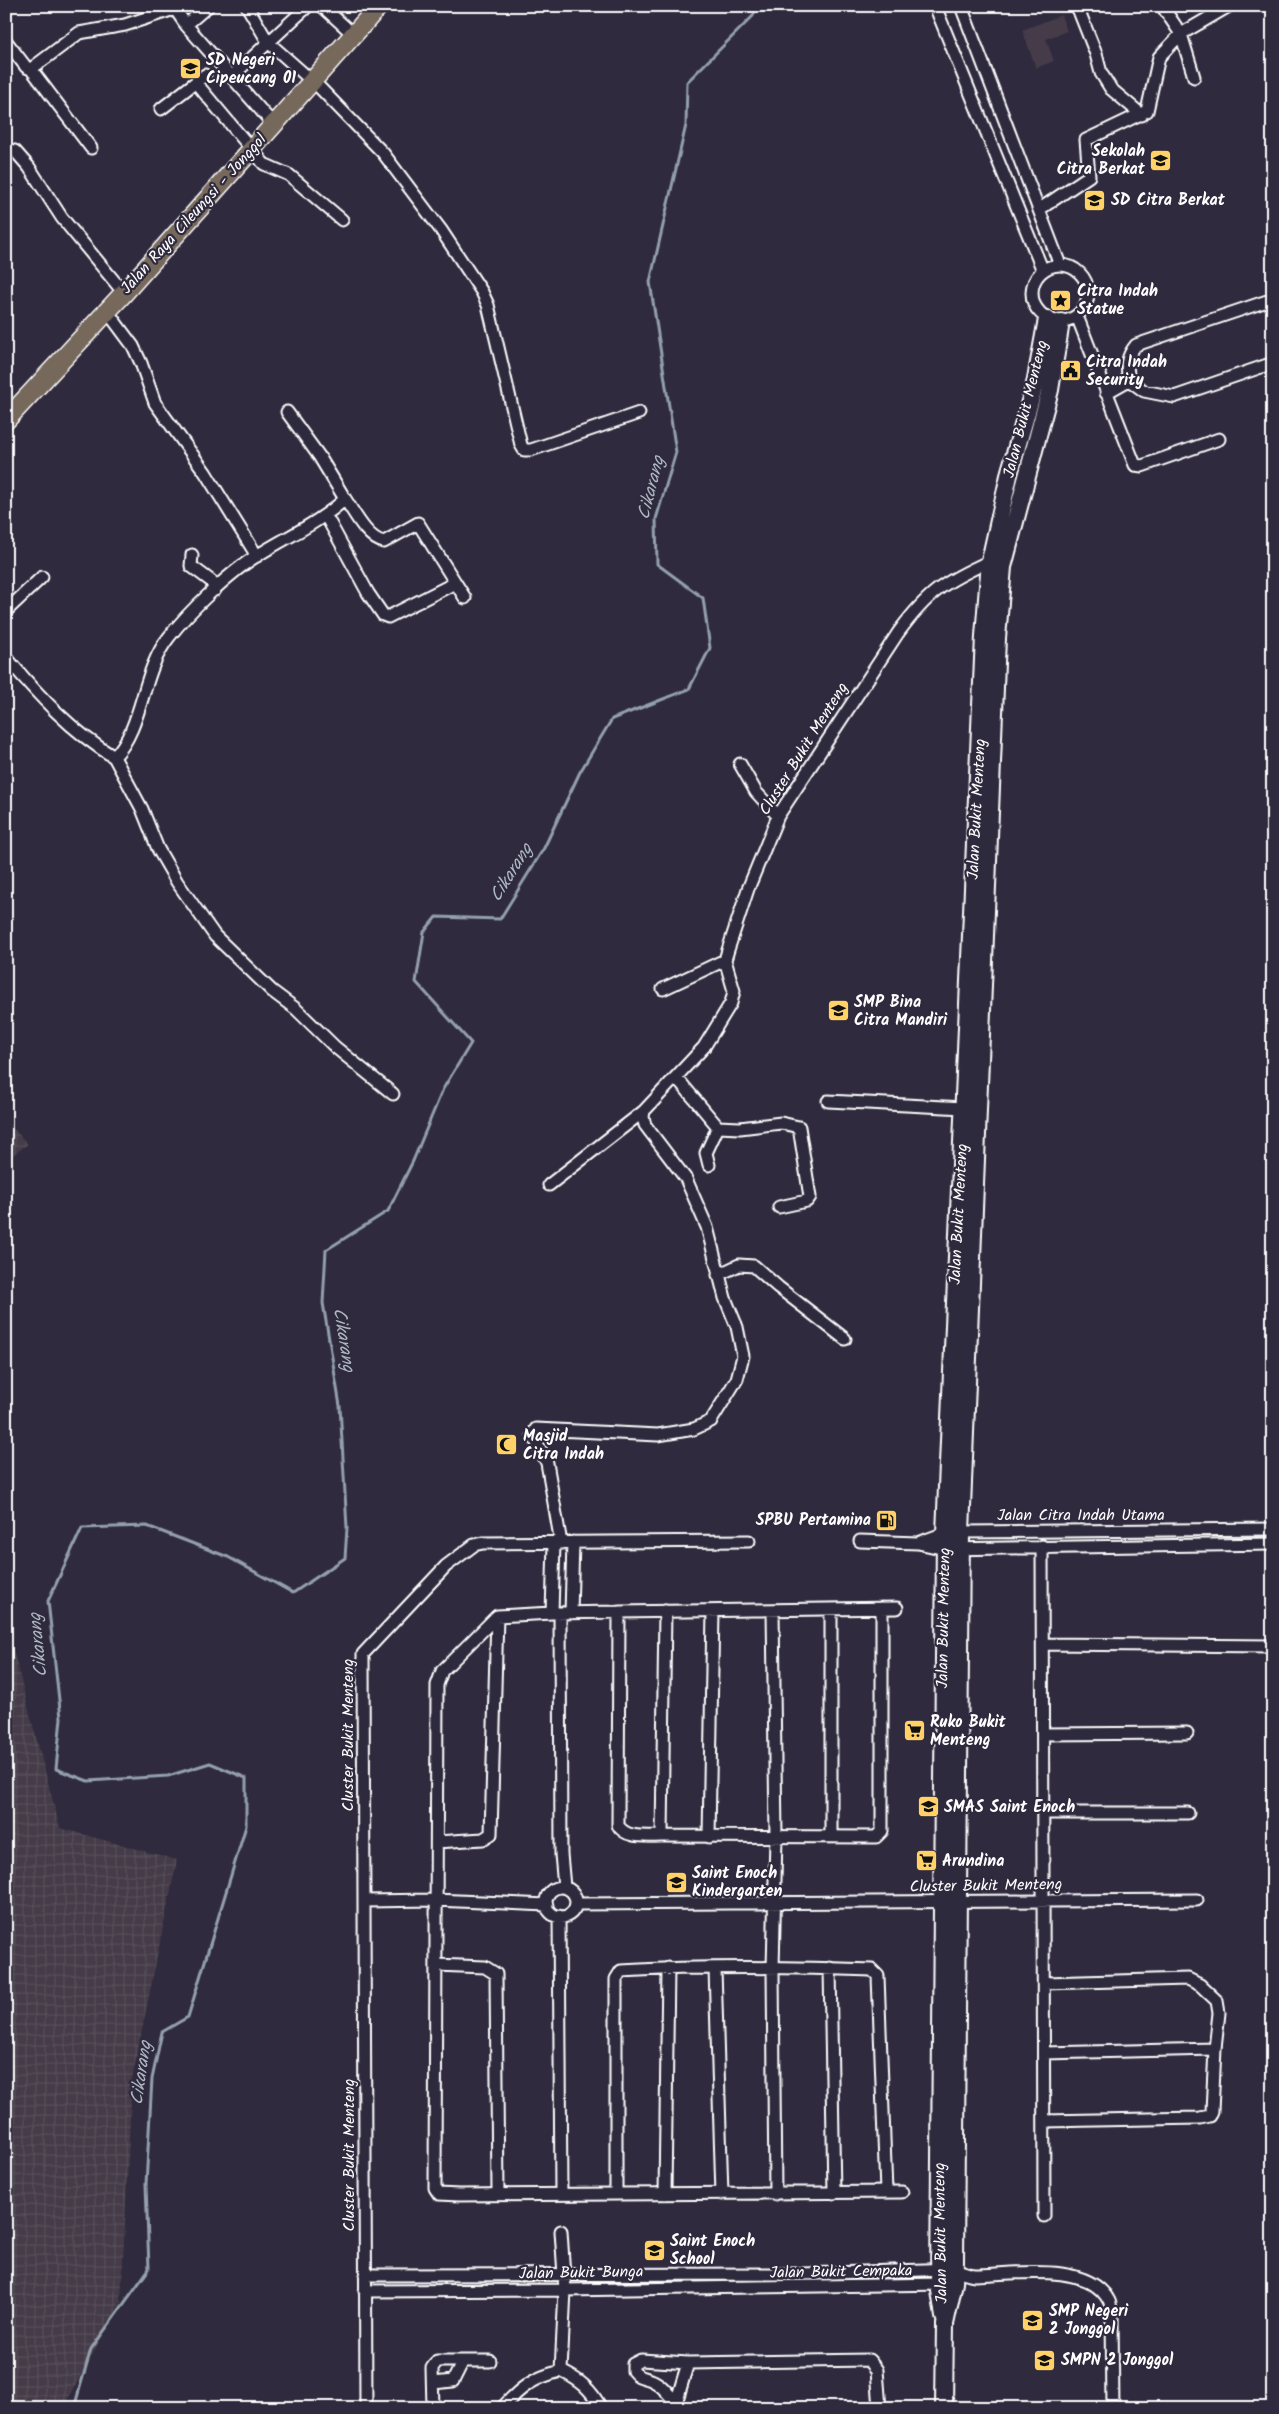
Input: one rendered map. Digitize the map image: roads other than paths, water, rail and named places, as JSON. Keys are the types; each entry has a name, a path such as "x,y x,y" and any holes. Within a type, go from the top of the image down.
{"main road":[{"name":"Jalan Raya Cileungsi - Jonggol","path":"6,420 124,293 379,6"}],"street":[{"path":"186,25 208,6"},
{"path":"247,6 268,42 313,81 383,153 441,230 482,292 488,305 521,445 524,450 531,450 639,413"},
{"path":"231,77 308,6"},
{"path":"322,6 354,35"},
{"path":"935,6 1043,271 1060,265 1078,272 1086,281 1087,300 1077,316 1106,393 1123,430 1132,463 1138,467 1219,440"},
{"path":"961,6 1060,265"},
{"path":"1077,6 1096,54 1100,73 1111,88 1142,115"},
{"path":"1162,6 1180,34 1194,77"},
{"path":"1040,209 1089,176 1084,142 1086,140 1142,115 1149,109 1158,59 1180,34 1229,6"},
{"path":"31,68 79,33 125,25 174,7 186,25 273,124"},
{"path":"6,41 26,66 31,68 91,148"},
{"path":"161,109 200,79 264,164 289,175 342,220"},
{"path":"6,149 16,151 29,167 62,218 124,293"},
{"name":"Jalan Bukit Menteng","path":"1043,271 1035,281 1032,293 1034,305 1054,320 1077,316"},
{"path":"1273,299 1136,345 1127,357 1126,366 1129,380 1144,391 1174,398 1273,362"},
{"path":"107,311 133,346 155,403 205,472 257,556"},
{"name":"Jalan Bukit Menteng","path":"944,2408 947,2276 950,1543 964,1108 990,561 1010,471 1054,320"},
{"name":"Jalan Bukit Menteng","path":"950,1543 961,1532 997,638 1003,568 1050,390 1054,320"},
{"path":"1106,393 1129,380"},
{"path":"287,412 319,456 345,499 372,536 378,541 384,542 418,523 465,598"},
{"path":"114,757 128,739 145,683 168,638 226,579 257,556 326,516 345,499"},
{"path":"326,516 368,593 383,616 388,617 455,583"},
{"path":"192,555 192,566 211,581 216,590"},
{"name":"Cluster Bukit Menteng","path":"725,960 748,889 778,816 898,633 916,608 948,580 990,561"},
{"path":"6,610 42,577"},
{"path":"6,657 34,691 91,743 114,757 138,802 167,866 215,936 272,991 296,1009 335,1046 393,1094"},
{"path":"740,764 756,792 778,816"},
{"path":"549,1186 644,1111 704,1047 733,998 734,991 725,960 663,989"},
{"path":"676,1077 718,1127 740,1128 781,1123 799,1127 810,1197 807,1201 779,1207"},
{"path":"828,1101 964,1108"},
{"path":"564,1886 553,1889 549,1894 547,1905 553,1914 558,1916 570,1914 576,1904 574,1893 564,1886 561,1854 561,1613 557,1543 547,1463 533,1435 534,1432 539,1428 658,1435 694,1429 711,1421 737,1379 743,1356 737,1327 718,1275 707,1227 686,1179 645,1125 644,1111"},
{"path":"709,1165 706,1152 718,1127"},
{"path":"718,1275 739,1265 754,1266 845,1339"},
{"name":"Jalan Citra Indah Utama","path":"961,1532 1273,1529"},
{"name":"Cluster Bukit Menteng","path":"366,2408 363,1657 365,1650 446,1566 474,1545 483,1543 749,1541"},
{"path":"860,1541 1042,1546 1273,1544"},
{"path":"561,1613 574,1542"},
{"path":"1042,1546 1045,1983 1044,2216"},
{"path":"619,1612 618,1824 621,1831 628,1834 662,1836 876,1837 882,1830 882,1608"},
{"path":"897,1608 561,1613 497,1616 442,1671 438,1677 437,1842 434,1900 436,1965 436,2192 439,2194 459,2195 902,2192"},
{"path":"831,1609 831,1837"},
{"path":"773,1610 776,1836 773,1969 775,2194"},
{"path":"662,1836 665,1611"},
{"path":"709,1837 713,1611"},
{"path":"437,1842 483,1839 491,1834 497,1616"},
{"path":"1043,1644 1273,1646"},
{"path":"1042,1734 1187,1734"},
{"path":"1043,1813 1188,1813"},
{"path":"365,1901 434,1900 547,1905"},
{"name":"Cluster Bukit Menteng","path":"576,1904 1197,1900"},
{"path":"558,1916 561,2194"},
{"path":"436,1965 485,1967 496,1974 498,2194"},
{"path":"616,2194 616,1979 621,1971 668,1968 830,1968 872,1970 878,1976 886,2192"},
{"path":"665,2194 668,1968"},
{"path":"830,1968 834,2193"},
{"path":"715,1969 722,2194"},
{"path":"1044,2121 1200,2118 1210,2116 1213,2107 1215,2049 1219,2014 1217,2001 1210,1993 1194,1981 1188,1979 1045,1983"},
{"path":"1044,2053 1215,2049"},
{"path":"561,2230 565,2290 561,2371"},
{"path":"699,2274 699,2287"},
{"path":"802,2274 802,2287"},
{"name":"Jalan Bukit Cempaka","path":"365,2275 802,2274 947,2276 1067,2274 1078,2276 1100,2290 1109,2302 1112,2316 1113,2408"},
{"name":"Jalan Bukit Bunga","path":"365,2291 802,2287 947,2276"},
{"path":"676,2405 662,2387 652,2380 635,2374 633,2364 641,2360 688,2364 869,2360 877,2370 880,2408"},
{"path":"433,2408 432,2368 436,2361 490,2361"},
{"path":"433,2383 453,2381 463,2361"},
{"path":"676,2405 688,2364"},
{"path":"502,2408 525,2384 540,2376 561,2371 583,2382 595,2396 601,2408"}],"waterway":[{"name":"Cikarang","path":"74,2408 91,2349 149,2269 146,2184 152,2079 162,2032 188,2017 246,1826 246,1778 210,1763 168,1776 88,1781 56,1769 61,1718 48,1601 82,1528 147,1526 228,1557 293,1593 345,1558 347,1528 340,1406 323,1303 326,1250 388,1211 413,1161 443,1089 471,1043 416,982 424,932 436,917 500,919 544,848 580,772 612,719 689,689 710,648 703,598 657,564 656,519 676,452 650,282 686,125 687,82 753,16 757,6"}],"place":[{"name":"SD Negeri Cipeucang 01","path":"190,69"},
{"name":"Sekolah Citra Berkat","path":"1161,160"},
{"name":"SD Citra Berkat","path":"1095,200"},
{"name":"Citra Indah Statue","path":"1061,300"},
{"name":"Citra Indah Security","path":"1070,371"},
{"name":"SMP Bina Citra Mandiri","path":"838,1011"},
{"name":"Masjid Citra Indah","path":"507,1445"},
{"name":"SPBU Pertamina","path":"887,1520"},
{"name":"Ruko Bukit Menteng","path":"914,1731"},
{"name":"SMAS Saint Enoch","path":"928,1807"},
{"name":"Arundina","path":"926,1861"},
{"name":"Saint Enoch Kindergarten","path":"676,1882"},
{"name":"Saint Enoch School","path":"654,2250"},
{"name":"SMP Negeri 2 Jonggol","path":"1033,2320"},
{"name":"SMPN 2 Jonggol","path":"1045,2360"}]}
